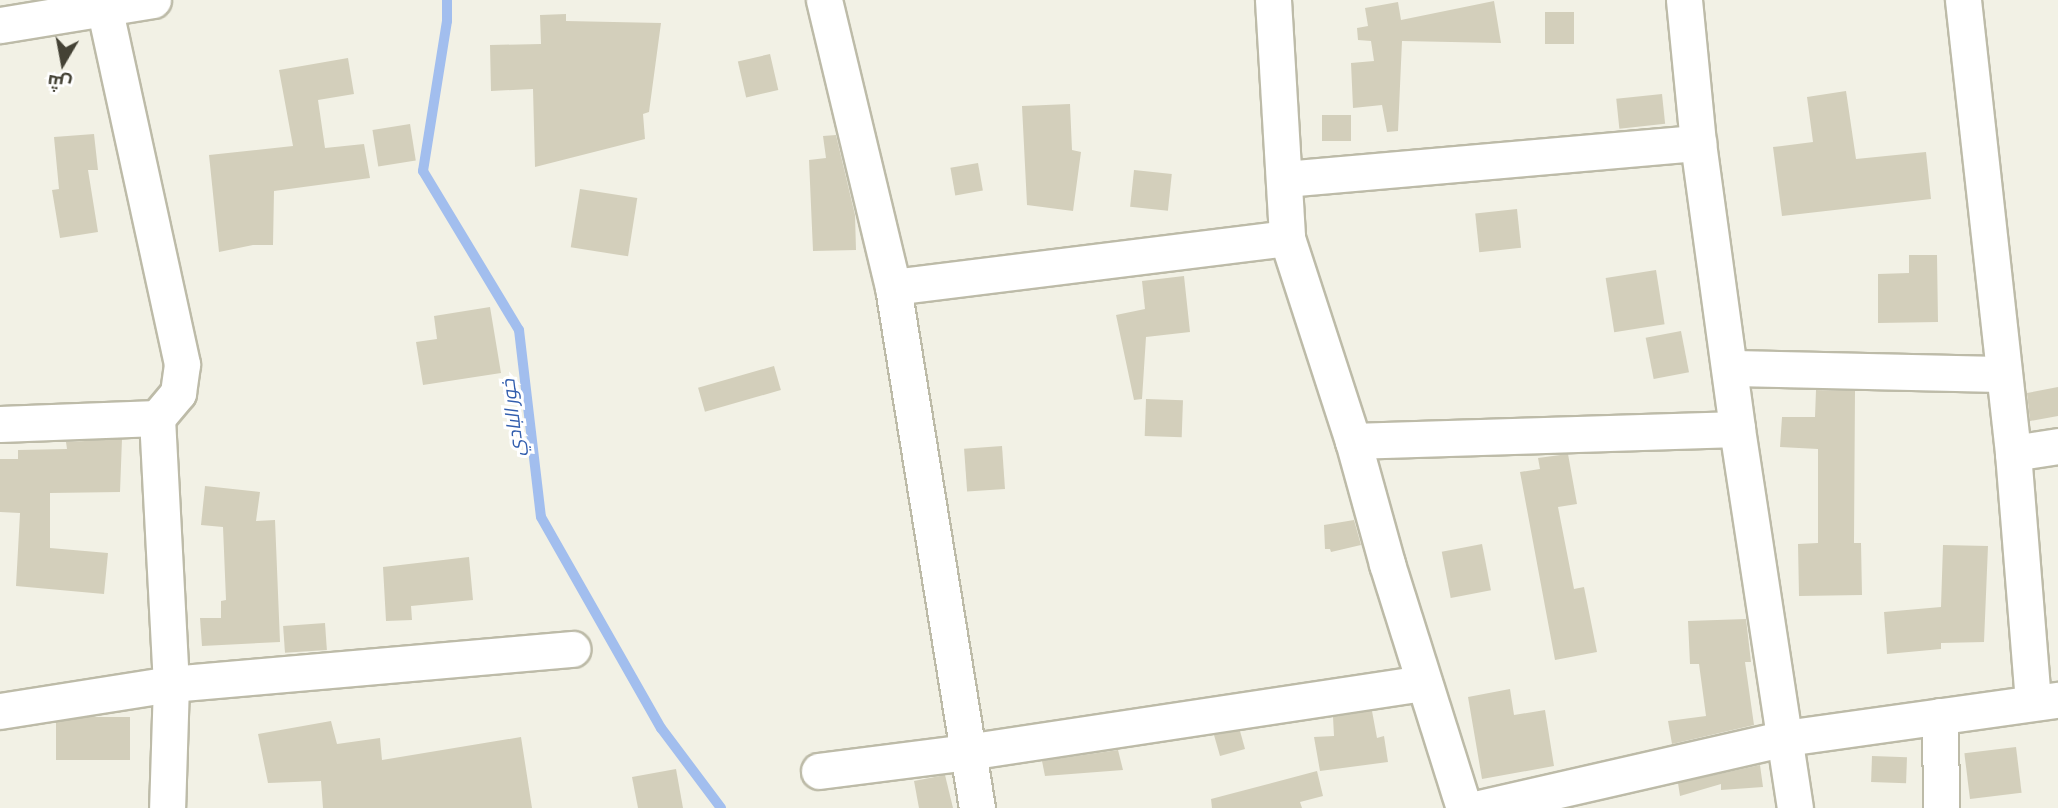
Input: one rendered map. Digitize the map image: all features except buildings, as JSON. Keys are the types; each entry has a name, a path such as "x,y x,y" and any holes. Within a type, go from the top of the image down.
{"street":[{"path":"0,25 153,0"},
{"path":"824,0 893,287 977,808"},
{"path":"1273,0 1287,238 1353,441 1424,684 1464,808"},
{"path":"1684,0 1698,143 1737,429 1795,808"},
{"path":"1480,808 1786,738 2045,701 2012,453 1963,0"},
{"path":"104,8 182,364 178,393 157,418 171,684 167,808"},
{"path":"1285,179 1698,143"},
{"path":"893,287 1287,238"},
{"path":"1730,368 2004,374"},
{"path":"0,424 157,418"},
{"path":"1353,441 1737,429"},
{"path":"2012,453 2058,446"},
{"path":"0,710 171,684 572,649"},
{"path":"819,771 967,752 1424,684"},
{"path":"1940,716 1941,808"}],"waterway":[{"name":"خور البادي","path":"447,0 447,21 423,171 519,330 541,517 661,728 721,808"}]}
